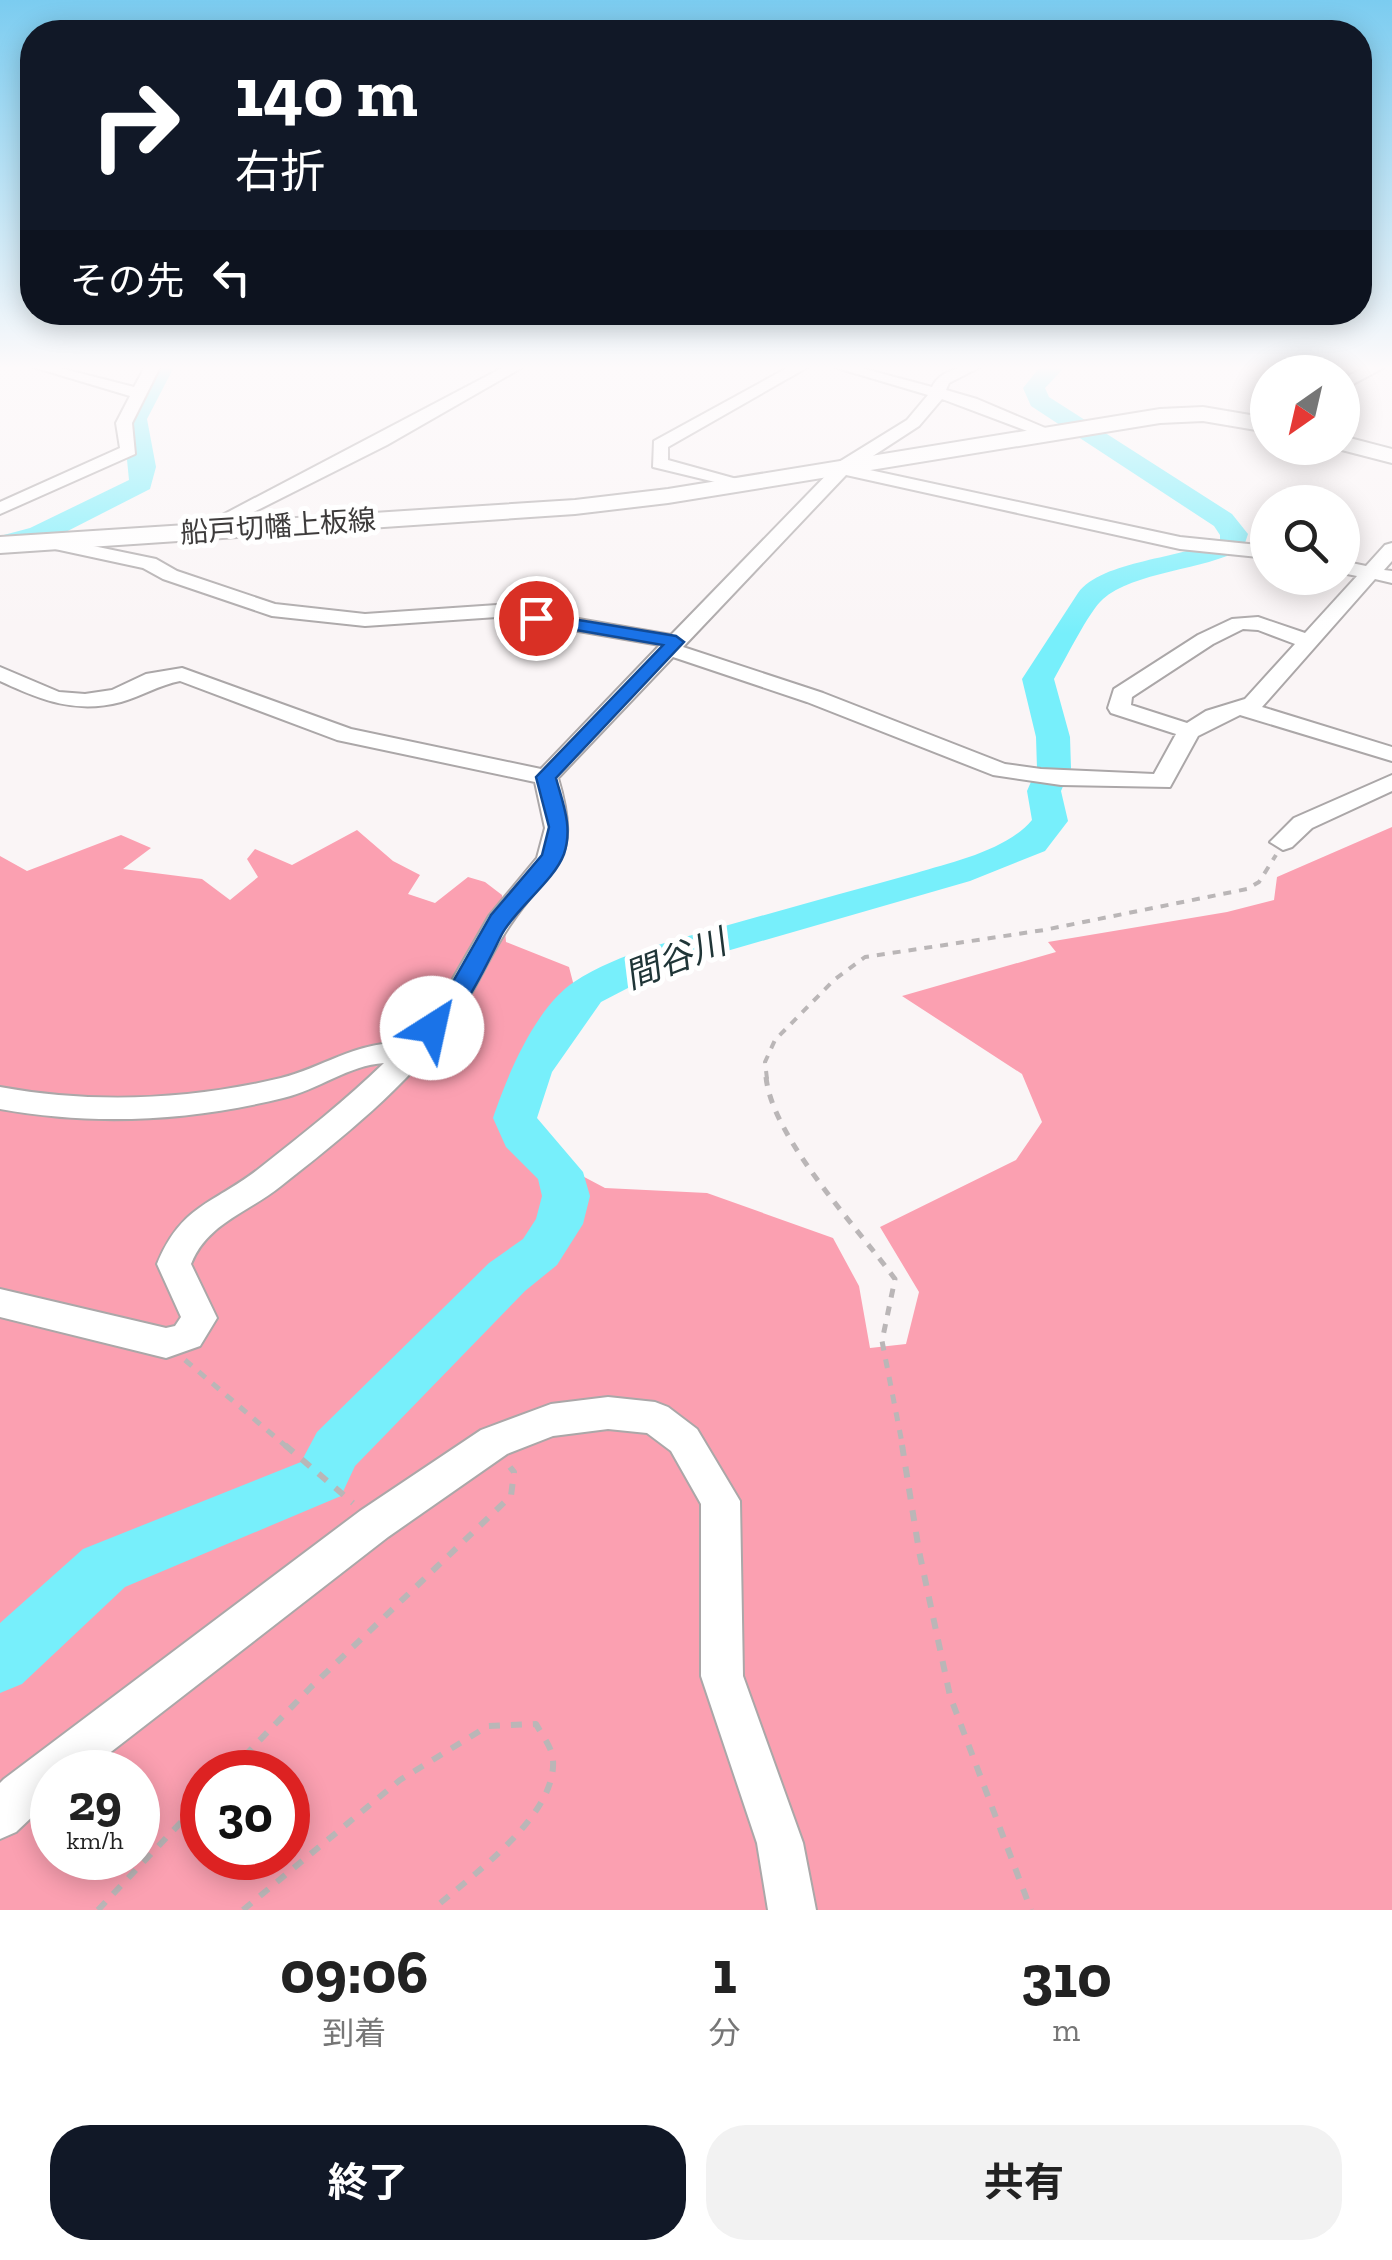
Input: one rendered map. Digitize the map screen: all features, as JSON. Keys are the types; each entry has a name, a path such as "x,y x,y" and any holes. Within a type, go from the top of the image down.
{"main road":[{"name":"船戸切幡上板線","path":"2,545 575,506 738,485 912,456"}],"street":[{"path":"0,509 116,456"},
{"path":"201,531 216,520 351,456"},
{"path":"660,456 660,463 738,485"},
{"path":"546,777 844,468 862,456"},
{"path":"844,468 1180,543 1250,550"},
{"path":"60,540 62,545 149,563 170,575 272,610 364,620 497,610 672,645 836,704 943,751 1002,770 1051,777 1112,776 1162,782 1190,732 1214,716 1244,710 1392,754"},
{"path":"1244,710 1310,643 1392,549"},
{"path":"1360,570 1392,577"},
{"path":"1190,732 1119,708 1122,694 1188,652 1194,644 1240,623 1253,622 1310,643"},
{"path":"0,672 54,698 85,701 118,696 154,679 182,674 345,735 546,777"},
{"path":"0,1303 166,1344 187,1336 199,1318 174,1264 180,1244 204,1216 255,1189 413,1052 452,1003 499,920 552,856 560,827 546,777"},
{"path":"1284,842 1303,822 1392,782"},
{"path":"0,1098 34,1106 100,1108 198,1101 285,1088 368,1054 413,1052"},
{"path":"0,1816 20,1795 374,1524 494,1442 551,1420 608,1412 655,1418 684,1440 720,1501 722,1676 780,1844 792,1910"}],"path":[{"path":"1031,1910 950,1696 923,1570 882,1341 896,1278 785,1132 771,1104 765,1062 772,1044 845,968 865,957 1044,930 1247,890 1260,882 1284,842"},
{"path":"166,1344 330,1480"},
{"path":"250,1750 311,1686 511,1496 514,1472 494,1442"},
{"path":"243,1910 400,1780 488,1726 536,1724 553,1758 544,1798 517,1832 432,1910"},
{"path":"98,1910 180,1823"}],"shaded area":[{"path":"1392,827 1392,1910 0,1910 0,856 27,871 121,835 151,848 123,869 202,879 230,900 258,877 247,859 255,849 292,865 357,830 393,861 420,875 408,894 435,903 468,877 485,882 502,895 506,942 569,967 575,990 522,1059 538,1128 571,1170 605,1188 707,1193 833,1238 859,1286 870,1348 906,1344 919,1292 880,1227 1016,1160 1042,1122 1022,1074 902,996 1056,952 1048,942 1227,912 1274,900 1277,877"}],"waterway":[{"path":"0,544 40,534 141,484 140,456"},
{"name":"間谷川","path":"0,1663 104,1568 321,1479 336,1449 507,1277 540,1252 559,1224 566,1196 560,1172 522,1135 515,1118 530,1071 565,1017 586,993 637,967 957,873 1032,843 1050,821 1044,791 1054,768 1053,737 1038,679 1092,593 1130,575 1213,554 1233,543 1234,534 1223,520 1124,456"}],"route":[{"path":"432,1028 452,1003 499,920 552,856 560,827 546,777 560,758 676,642 536,618"}]}
